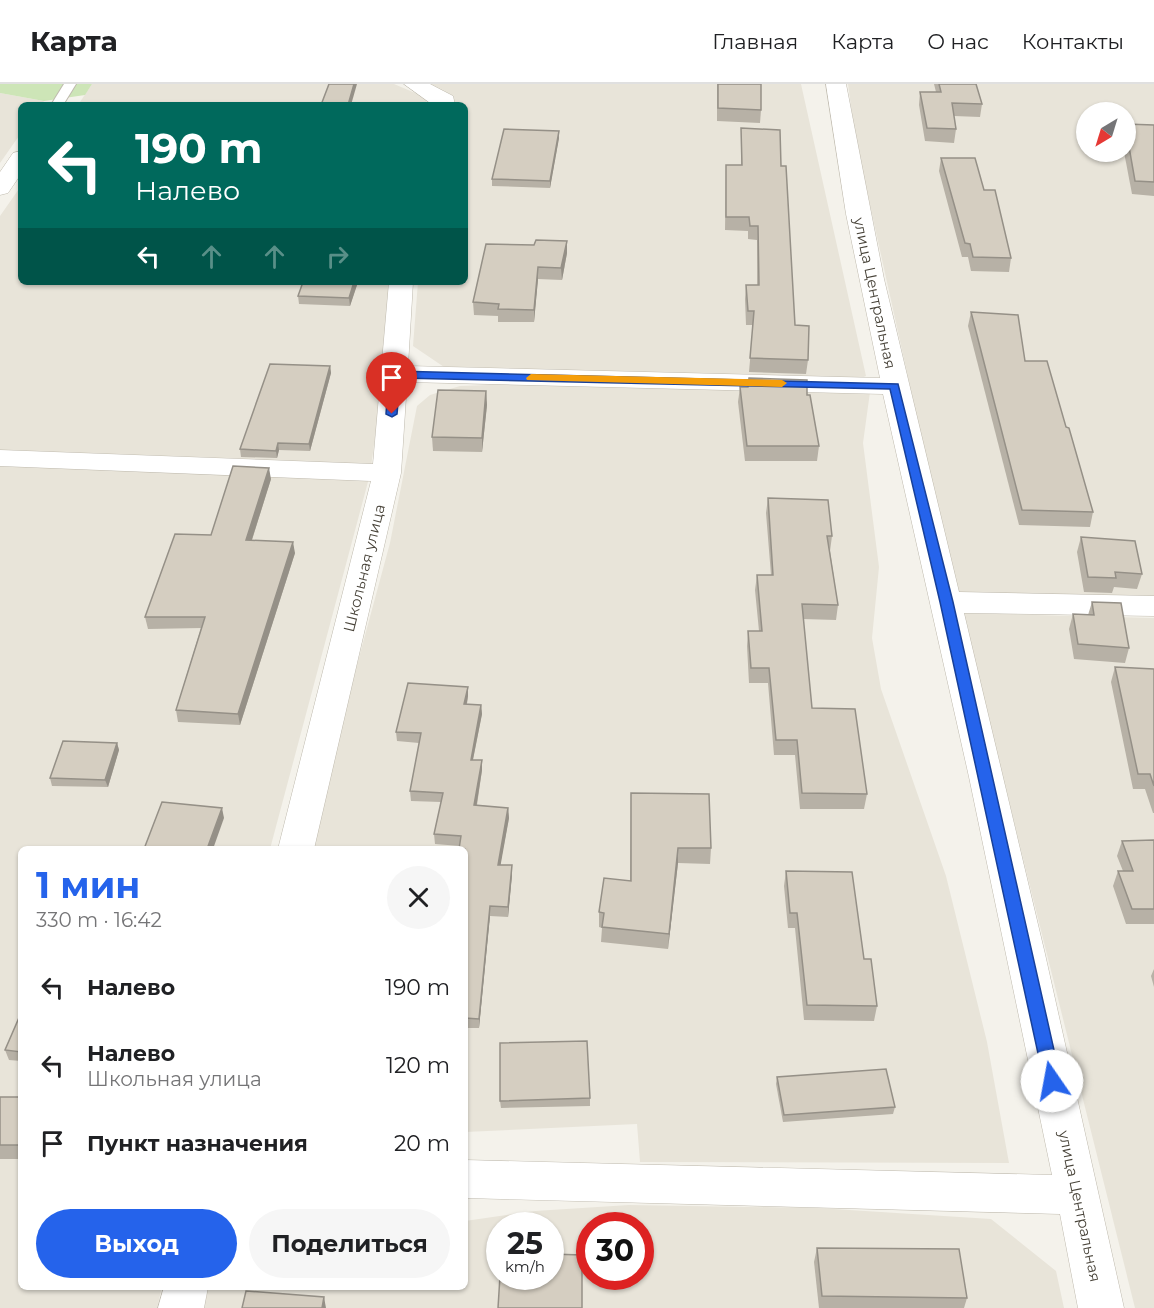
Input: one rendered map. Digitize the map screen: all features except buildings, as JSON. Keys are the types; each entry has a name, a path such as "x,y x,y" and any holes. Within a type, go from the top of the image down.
{"street":[{"path":"414,84 445,102"},
{"name":"улица Центральная","path":"836,84 846,150 894,386 946,602 1101,1308"},
{"path":"0,188 18,162"},
{"name":"Школьная улица","path":"297,846 387,474 401,285"},
{"path":"394,374 894,386"},
{"path":"0,458 387,474"},
{"path":"946,602 1154,606"},
{"path":"468,1179 1078,1195"},
{"path":"181,1308 185,1290"}],"lane":[{"path":"59,102 70,84"}],"shaded area":[{"path":"92,84 394,84 427,98 426,102 80,102"},
{"path":"420,84 801,84 866,376 855,381 447,369 413,346 418,285 468,285 468,102 447,102"},
{"path":"848,84 1154,84 1154,599 956,595 855,137"},
{"path":"0,93 44,101 18,102 18,137 0,163"},
{"path":"18,190 18,285 396,285 371,467 0,451 0,216"},
{"path":"545,383 870,392 863,443 879,567 872,638 881,689 946,876 987,1042 1009,1163 640,1162 637,1124 468,1132 468,846 313,846 322,794 390,543 417,406 430,395 460,386"},
{"path":"0,465 369,478 271,846 18,846 18,1290 161,1290 157,1308 0,1308"},
{"path":"962,613 1154,618 1154,1308 1135,1308"},
{"path":"629,1205 818,1208 991,1219 1056,1271 1064,1308 193,1308 197,1290 468,1290 468,1221 486,1218 486,1290 564,1290 564,1212 528,1212"}],"green space":[{"path":"0,84 92,84 85,95 44,101 0,93"}],"slow traffic":[{"path":"531,378 782,383"}],"route":[{"path":"392,414 394,374 894,386 946,602 1052,1081"}]}
